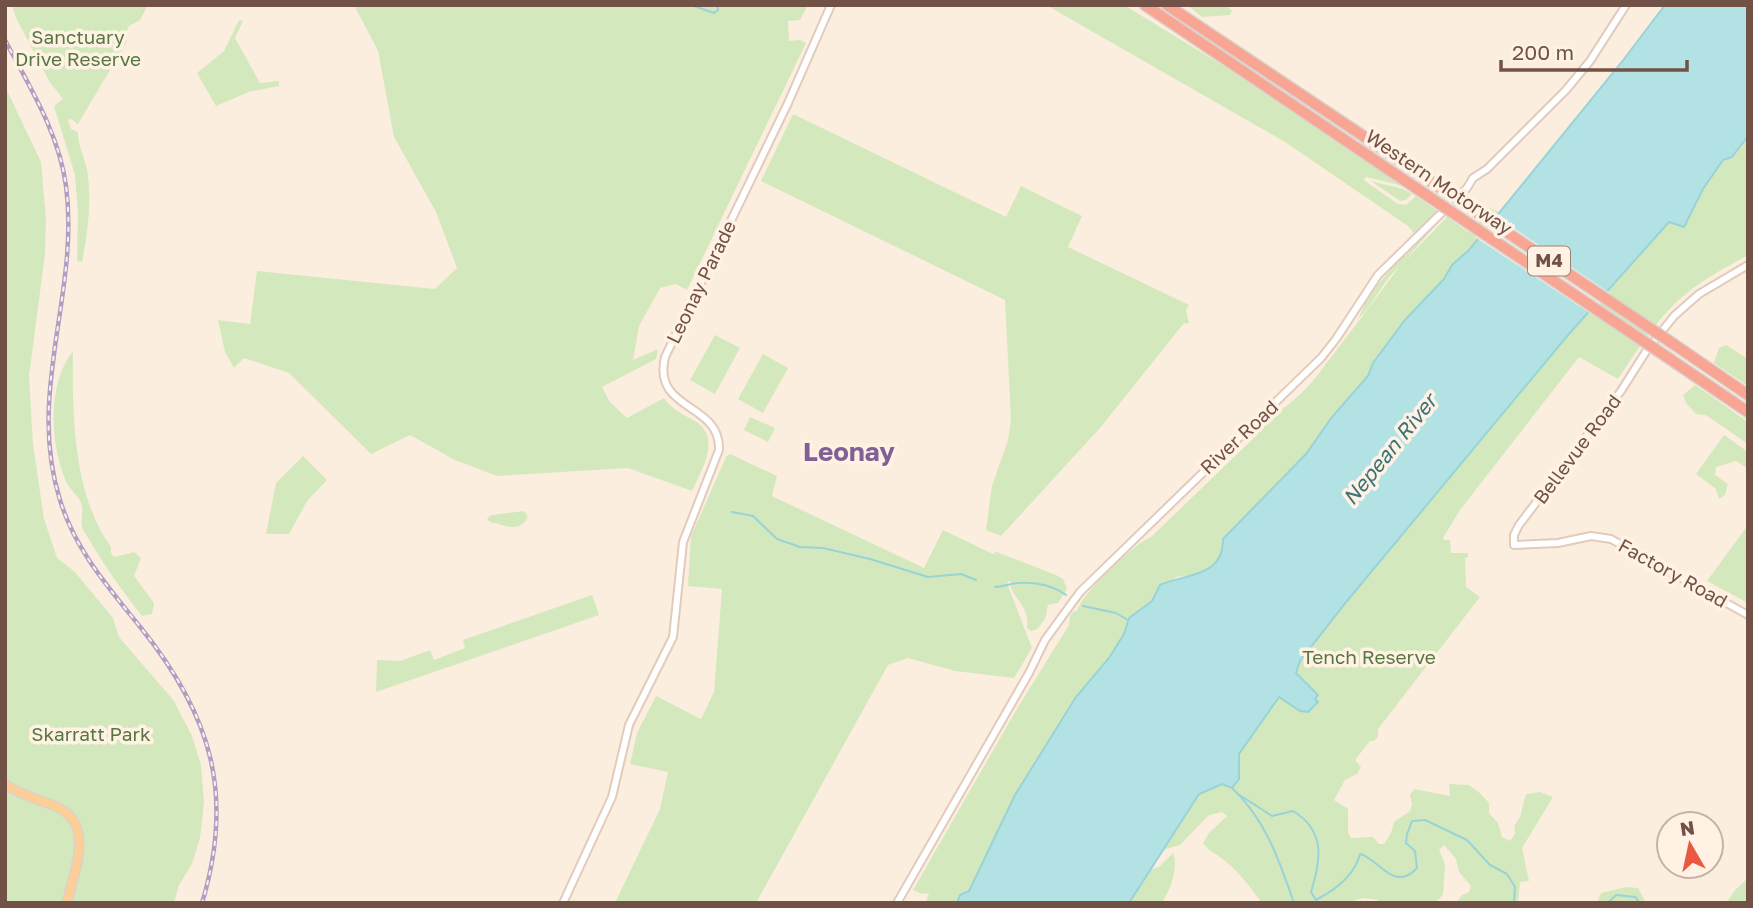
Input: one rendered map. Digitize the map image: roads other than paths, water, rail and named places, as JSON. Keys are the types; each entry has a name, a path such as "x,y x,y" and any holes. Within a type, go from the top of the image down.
{"highway":[{"path":"1135,5 1187,40 1210,49"},
{"name":"Western Motorway","path":"1145,5 1748,412"},
{"name":"Western Motorway","path":"1167,5 1748,395"},
{"name":"M4","path":"1176,5 1218,39"}],"main road":[{"path":"5,784 62,810 76,824 80,845 67,903"}],"street":[{"name":"Leonay Parade","path":"563,903 612,797 629,725 672,640 682,542 719,450 717,435 709,421 701,413 679,402 668,389 663,372 666,353 788,103 831,5"},
{"name":"River Road","path":"897,903 1041,648 1078,595 1323,356 1378,275 1467,188 1473,178 1492,164 1566,90 1590,61 1626,5"},
{"name":"Bellevue Road","path":"1514,545 1514,535 1519,525 1621,391 1667,323 1691,300 1748,265"},
{"name":"Factory Road","path":"1514,545 1558,543 1591,536 1604,537 1636,551 1748,615"}],"water":[{"name":"Nepean River","path":"1665,5 1748,5 1748,136 1732,157 1723,160 1703,189 1684,227 1669,222 1568,335 1300,661 1296,673 1318,695 1315,699 1318,702 1308,712 1300,711 1279,697 1239,754 1239,779 1232,788 1222,784 1199,794 1129,903 957,903 960,895 969,891 1015,795 1076,697 1109,658 1124,634 1129,618 1152,601 1160,585 1202,572 1217,561 1223,539 1306,454 1332,417 1368,376 1373,363 1405,320 1444,279 1452,265 1469,250"}],"waterway":[{"path":"691,5 714,13 718,10 717,5"},
{"path":"732,512 753,516 777,539 800,547 823,548 870,559 928,577 961,574 976,580"},
{"path":"995,587 1017,583 1036,584 1066,595"},
{"path":"1083,606 1116,613 1128,620"},
{"path":"1232,788 1263,827 1294,903"},
{"path":"1238,794 1272,816 1293,811 1311,828 1318,847 1317,869 1311,892 1316,900 1343,881 1354,869 1360,854 1394,876 1409,875 1417,868 1415,851 1406,843 1407,834 1412,821 1425,820 1467,840 1490,865 1507,874 1515,887 1514,903"},
{"path":"1608,903 1616,895 1635,897 1640,903"}],"railway":[{"path":"5,40 50,129 66,186 66,265 51,381 49,420 51,460 60,500 84,552 165,660 185,692 200,725 210,757 216,791 212,863 202,903"}],"district":[{"name":"Leonay","path":"849,452"}],"park label":[{"name":"Sanctuary Drive Reserve","path":"78,48"},
{"name":"Tench Reserve","path":"1369,657"},
{"name":"Skarratt Park","path":"91,734"}]}
